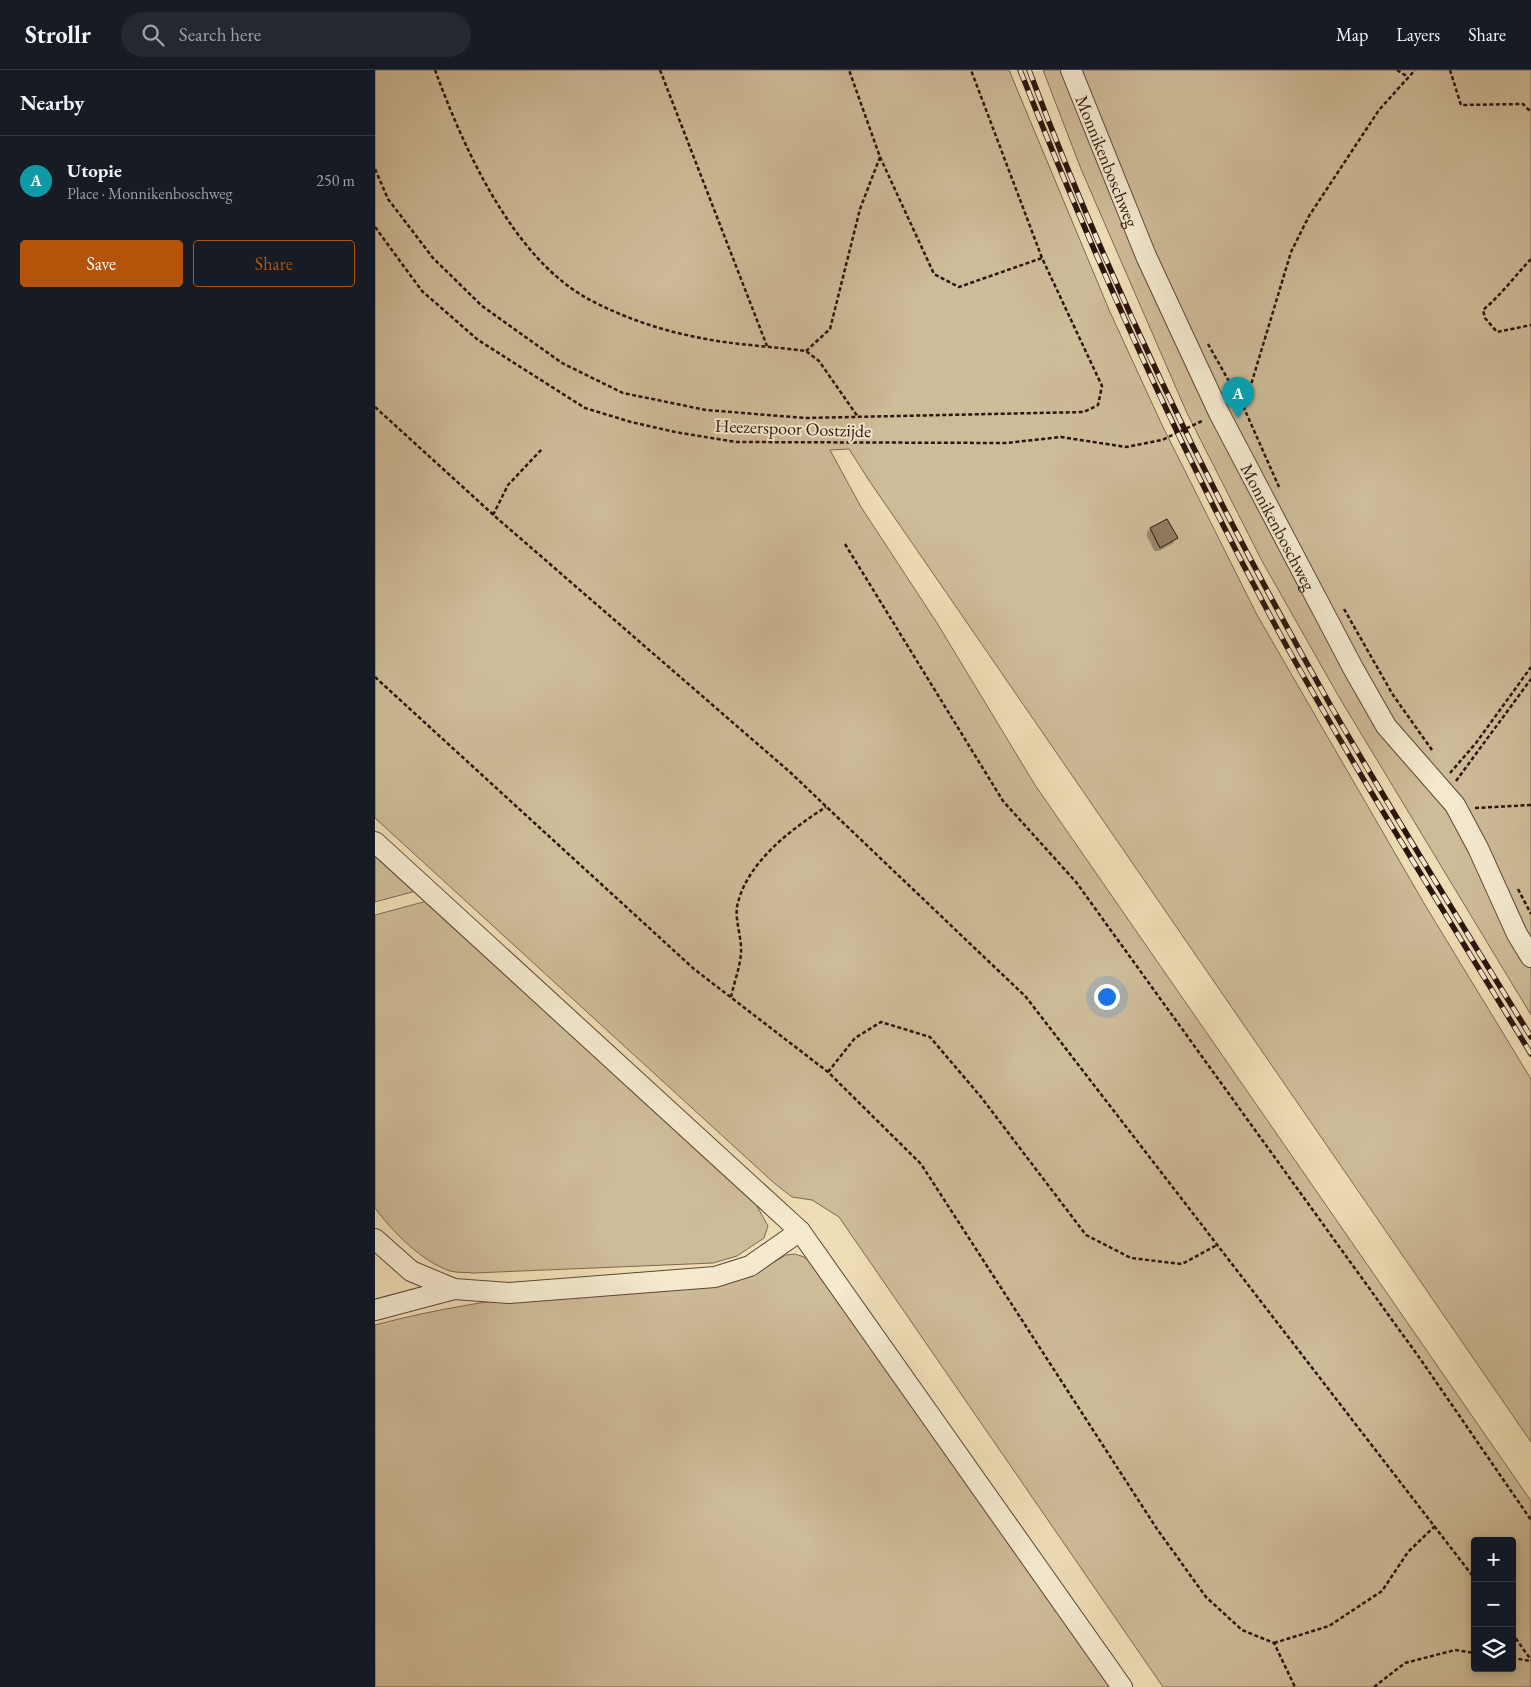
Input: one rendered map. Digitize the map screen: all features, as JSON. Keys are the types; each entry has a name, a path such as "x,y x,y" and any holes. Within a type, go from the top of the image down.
{"street":[{"name":"Monnikenboschweg","path":"1071,70 1146,256 1219,413 1381,718 1455,805 1478,848 1517,934 1531,957"},
{"path":"375,842 800,1231 1122,1687"},
{"path":"375,1239 411,1271 454,1289 509,1293 715,1277 750,1266 800,1231"},
{"path":"375,1310 454,1289"}],"path":[{"path":"435,70 480,176 518,236 554,274 591,301 638,322 697,338 806,351 819,362 859,417"},
{"path":"660,70 767,346"},
{"path":"849,70 880,157 935,274 959,287 1042,258"},
{"path":"375,169 388,199 433,258 482,306 562,363 623,393 706,410 805,418 1084,412 1098,405 1102,386 1042,258 971,70"},
{"path":"1397,70 1407,76"},
{"path":"1244,408 1291,252 1309,216 1379,110 1407,76 1415,70"},
{"path":"1449,70 1461,105 1523,104 1531,112"},
{"path":"806,351 830,329 860,209 880,157"},
{"name":"Heezerspoor Oostzijde","path":"375,227 422,291 478,340 585,408 631,422 675,432 736,442 1006,443 1061,436 1126,447 1161,440 1219,413"},
{"path":"1531,259 1499,296 1483,310 1485,318 1497,332 1531,325"},
{"path":"1206,340 1244,408 1280,488"},
{"path":"375,407 493,515 791,773 1026,997 1471,1574"},
{"path":"493,515 509,485 542,449"},
{"path":"845,544 1003,801 1076,882 1421,1360 1531,1520"},
{"path":"1342,606 1393,695 1433,750"},
{"path":"1449,774 1476,743 1531,667"},
{"path":"375,677 694,969 828,1072 921,1164 1157,1529 1206,1597 1242,1630 1274,1643 1329,1626 1381,1591 1408,1552 1435,1526"},
{"path":"1455,782 1531,679"},
{"path":"1444,766 1459,788"},
{"path":"1476,816 1471,808 1531,805"},
{"path":"731,997 741,953 737,908 753,867 797,827 827,807"},
{"path":"1514,881 1531,914"},
{"path":"828,1072 855,1038 881,1022 930,1038 981,1097 1086,1235 1131,1258 1182,1264 1217,1244"},
{"path":"1516,1639 1531,1660"},
{"path":"1274,1643 1295,1687"},
{"path":"1374,1687 1405,1663 1455,1650 1471,1652"},
{"path":"1516,1658 1531,1660"}],"shaded area":[{"path":"375,70 1009,70 1110,312 1162,425 1257,615 1425,905 1531,1079 1531,1442 849,449 830,450 861,507 937,623 1035,785 1531,1501 1531,1687 1163,1687 839,1217 812,1200 792,1197 774,1183 375,818"},
{"path":"1043,70 1531,70 1531,1015 1339,697 1262,561 1187,413 1081,169"},
{"path":"375,854 416,891 375,902"},
{"path":"427,901 753,1199 768,1226 764,1238 737,1256 713,1263 474,1273 453,1272 439,1266 418,1253 390,1227 375,1208 375,915"},
{"path":"795,1254 804,1257 815,1266 1112,1687 375,1687 375,1325 422,1314 517,1297 757,1272 786,1255"}],"building":[{"path":"1167,519 1178,538 1160,548 1150,528"}],"railway":[{"path":"1020,70 1112,290 1178,434 1249,577 1346,750 1531,1054"},
{"path":"1029,70 1095,234 1131,315 1168,395 1247,553 1356,750 1531,1037"}],"place":[{"name":"Utopie","path":"1238,418"}]}
